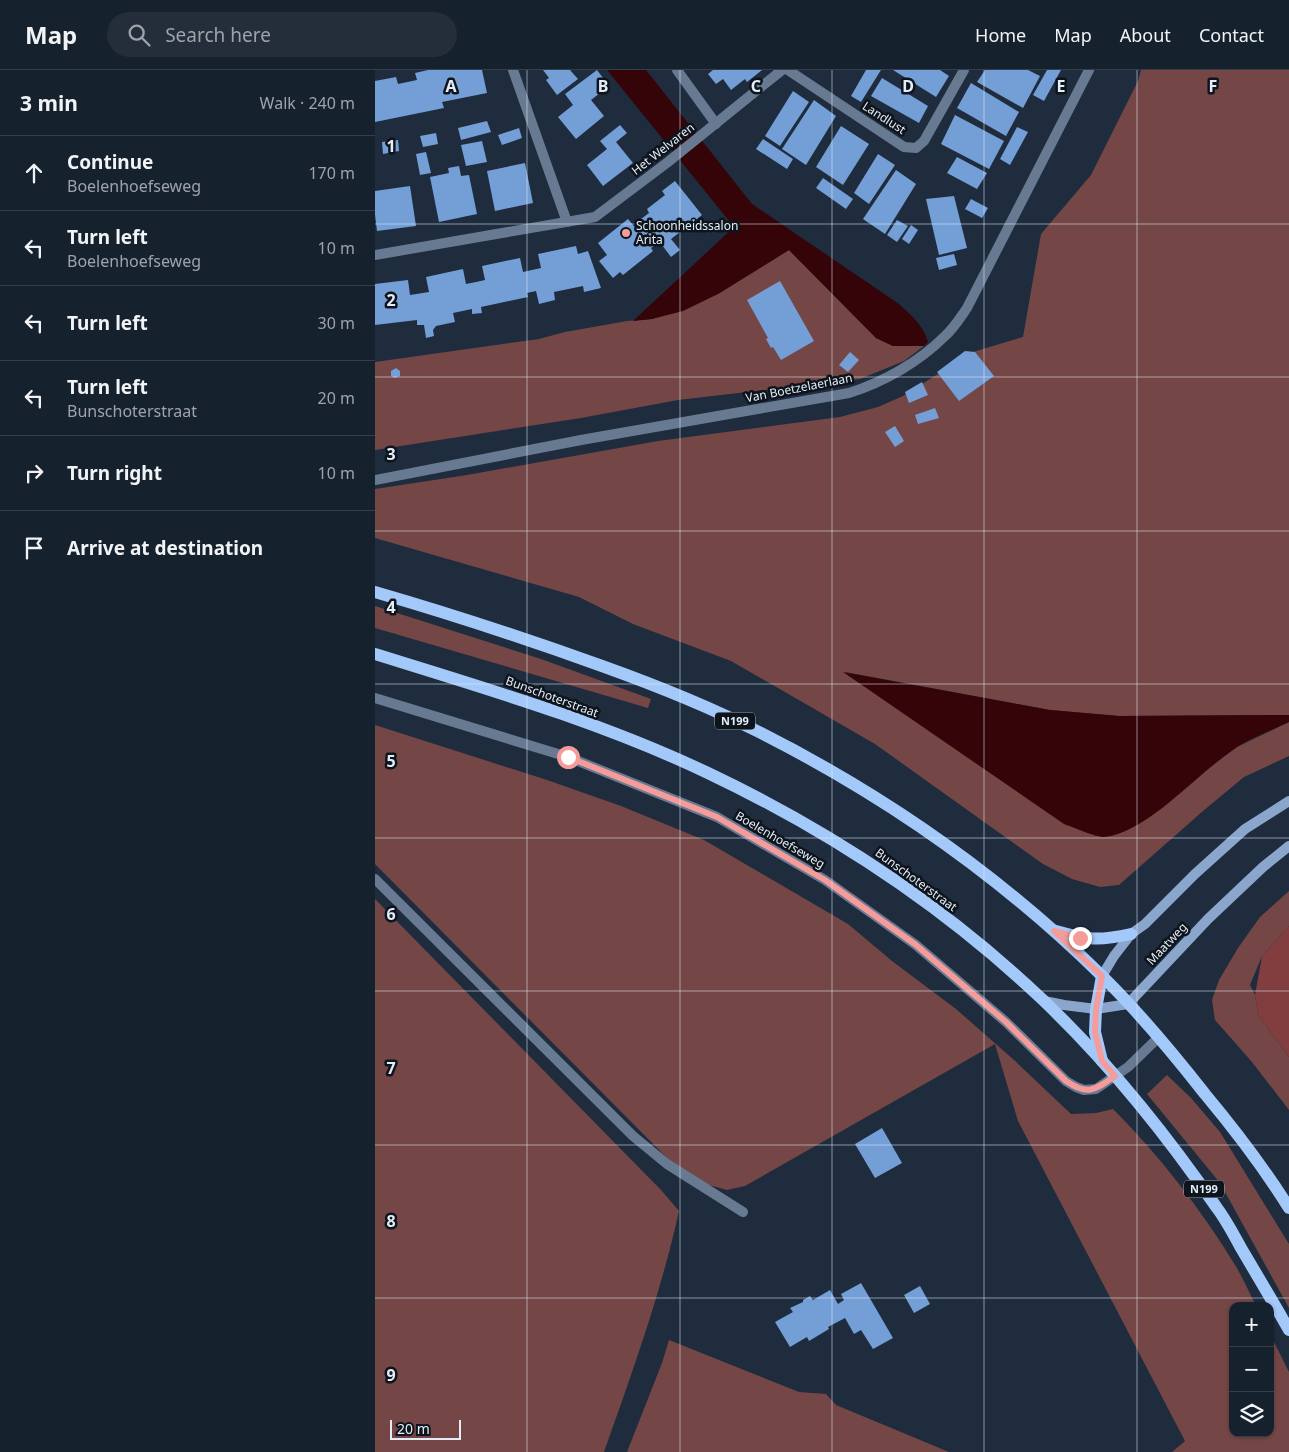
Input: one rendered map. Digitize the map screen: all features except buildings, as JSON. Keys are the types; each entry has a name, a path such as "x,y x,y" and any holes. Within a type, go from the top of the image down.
{"main road":[{"name":"N199","path":"375,592 554,648 658,686 758,731 893,808 960,855 1054,931 1102,976 1159,1037 1226,1120 1289,1208"},
{"name":"Bunschoterstraat","path":"375,654 527,701 597,727 705,772 805,823 861,857 923,901 1009,969 1044,1001 1115,1076 1173,1146 1219,1210 1289,1330"},
{"path":"1102,1061 1095,1032 1096,1009 1102,976 1114,956 1131,934 1145,924 1195,874 1245,829 1289,801"},
{"name":"Maatweg","path":"1128,1004 1208,919 1263,867 1289,846"},
{"path":"1054,931 1080,938 1105,940 1131,934"},
{"path":"1044,1001 1064,1006 1096,1009 1128,1004"}],"street":[{"path":"513,70 567,222"},
{"path":"677,70 716,124"},
{"name":"Het Welvaren","path":"375,255 595,217 668,162 782,70"},
{"name":"Landlust","path":"788,70 904,146 916,148 924,141 964,70"},
{"name":"Van Boetzelaerlaan","path":"375,480 590,438 849,393 883,380 915,360 946,336 967,308 1089,70"},
{"name":"Boelenhoefseweg","path":"375,698 568,757 717,817 825,880 916,945 1006,1022 1066,1081 1076,1087 1084,1090 1096,1089 1128,1066 1159,1037"},
{"path":"375,879 633,1136 667,1164 743,1212"}],"shaded area":[{"path":"607,70 646,70 752,204 899,304 920,326 928,342 924,346 893,346 876,338 789,250 718,294 683,311 652,319 633,321 734,227"},
{"path":"1141,70 1289,70 1289,715 1119,716 1050,710 845,672 1196,778 1237,747 1289,722 1289,756 1244,777 1119,885 1100,887 1072,879 1043,864 875,744 731,661 633,624 579,597 375,538 375,489 467,475 658,441 840,417 878,407 903,396 960,360 963,355 1023,337 1041,234 1091,175 1138,81"},
{"path":"789,250 876,338 893,346 924,346 904,361 860,379 678,400 581,418 375,450 375,362 539,339 565,332 627,321 652,319 718,294"},
{"path":"375,606 541,659 651,699 648,708 375,628"},
{"path":"843,672 1050,710 1119,716 1289,715 1289,722 1237,747 1173,800 1138,825 1121,833 1100,837 1064,824"},
{"path":"375,725 547,780 621,806 704,840 848,924 892,961 956,1009 1014,1060 1071,1114 1096,1113 1113,1109 1163,1164 1208,1223 1235,1265 1254,1302 1229,1302 1229,1437 1274,1437 1274,1342 1289,1372 1289,1452 1172,1452 1185,1441 1018,1121 995,1044 745,1186 727,1190 702,1183 678,1169 375,864"},
{"path":"1289,891 1289,926 1262,956 1250,985 1255,995 1258,1015 1289,1057 1289,1110 1252,1062 1215,1020 1212,1000 1219,980 1238,948 1260,917"},
{"path":"375,899 661,1190 679,1211 655,1302 604,1452 375,1452"},
{"path":"1289,926 1289,1057 1258,1015 1255,995 1262,956"},
{"path":"1167,1075 1191,1098 1220,1132 1289,1244 1289,1308 1220,1183 1147,1094"},
{"path":"669,1340 799,1392 826,1394 836,1405 949,1452 627,1452 662,1363"}],"place":[{"name":"Schoonheidssalon Arita","path":"626,233"}],"route":[{"path":"568,757 717,817 825,880 916,945 1006,1022 1052,1065 1066,1081 1084,1090 1096,1089 1115,1076 1102,1061 1095,1032 1096,1009 1102,976 1054,931 1080,938"}]}
